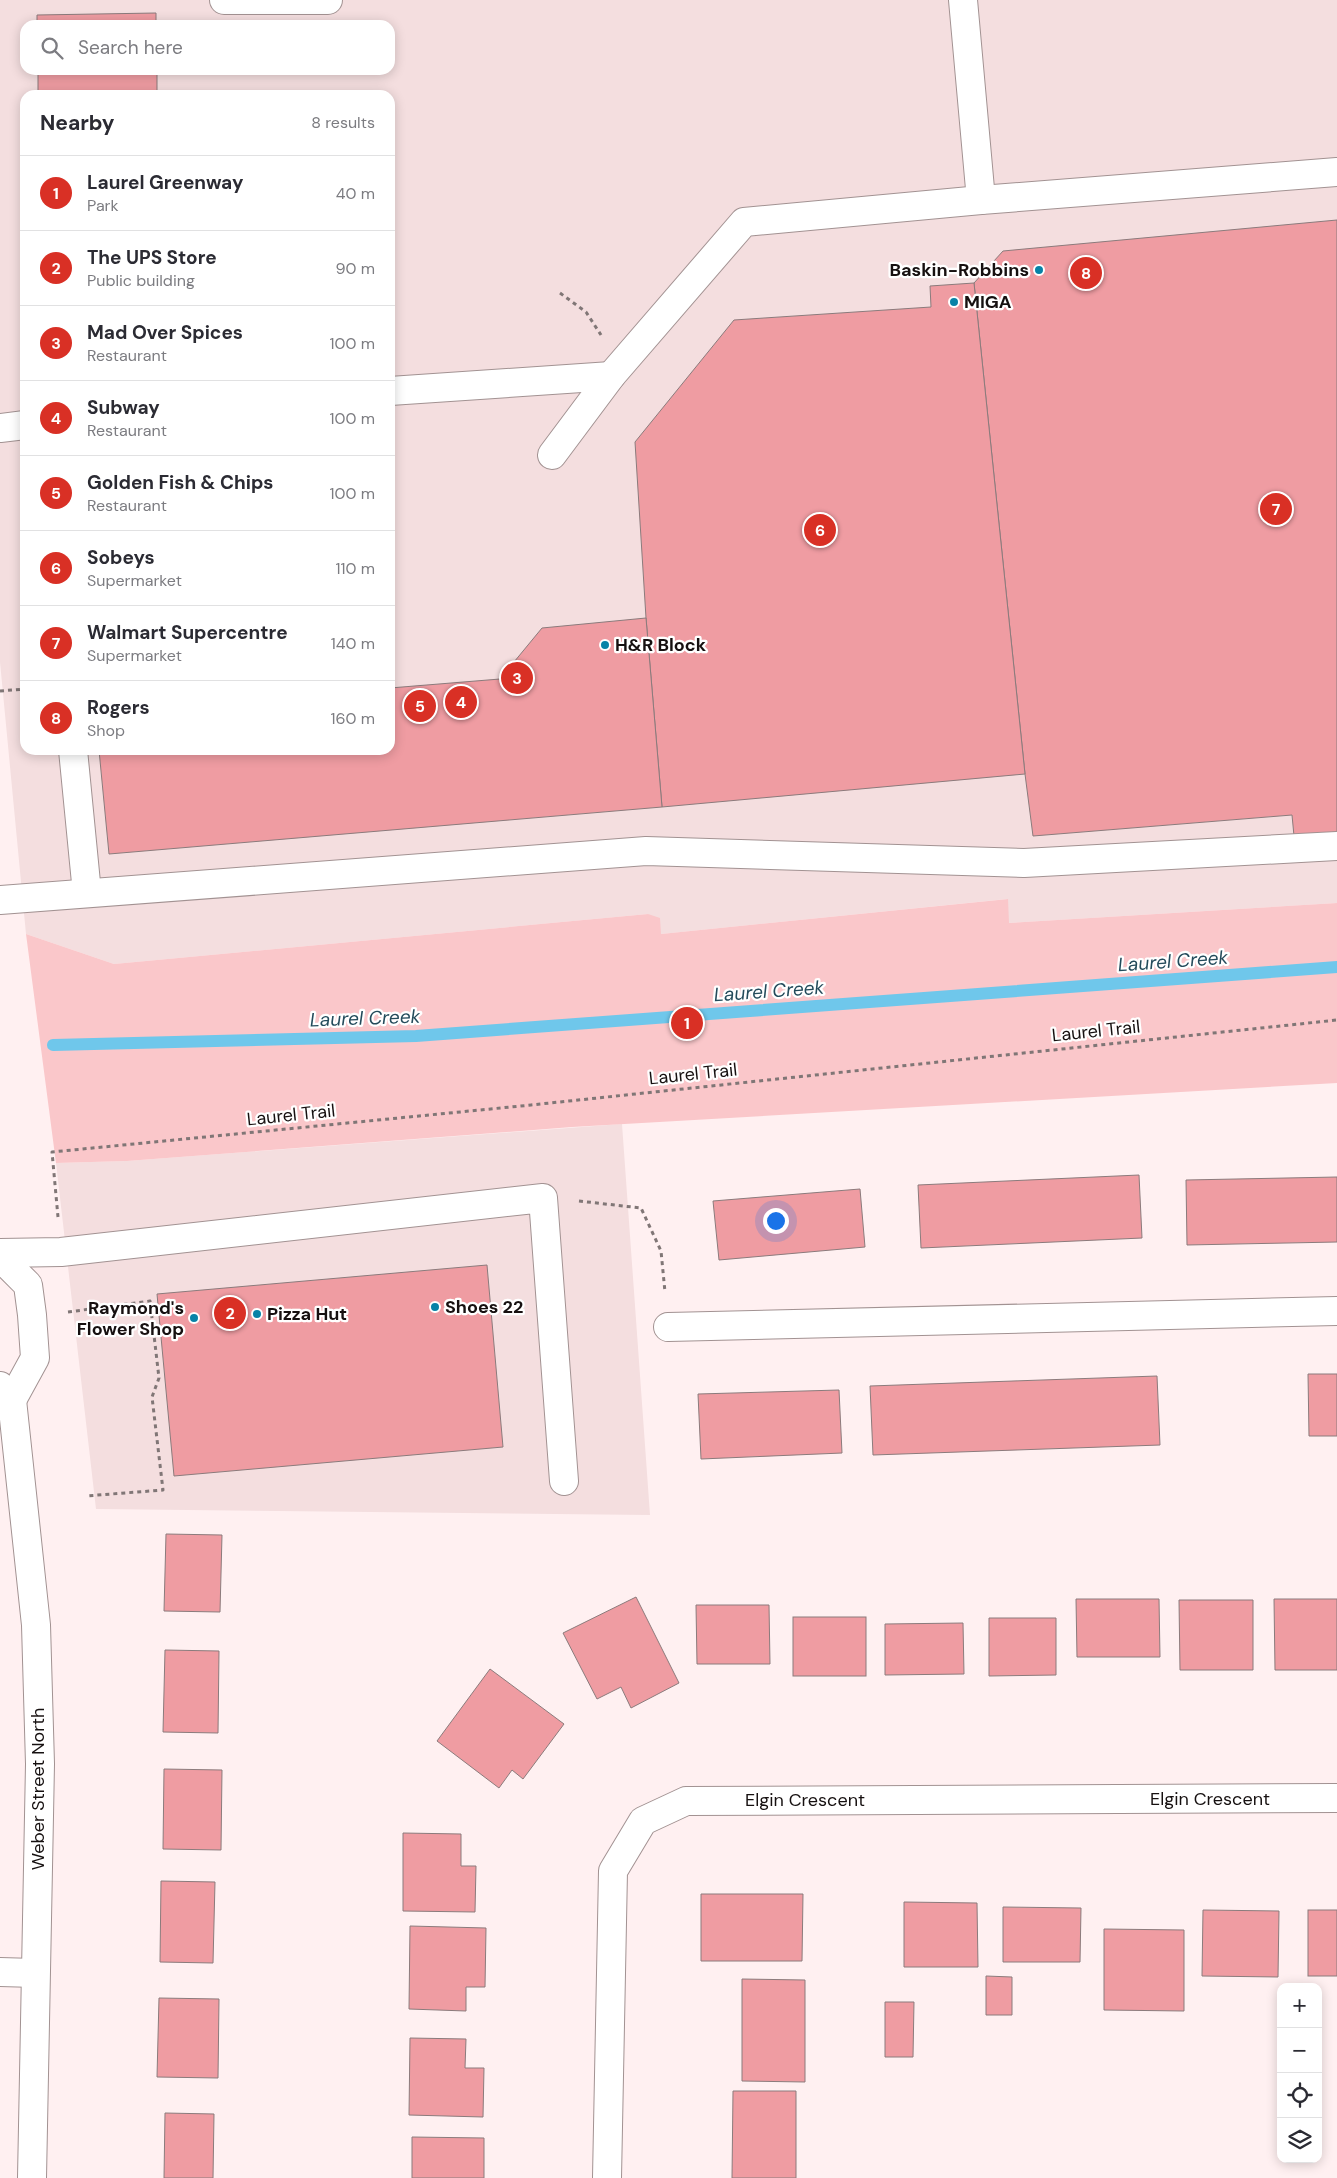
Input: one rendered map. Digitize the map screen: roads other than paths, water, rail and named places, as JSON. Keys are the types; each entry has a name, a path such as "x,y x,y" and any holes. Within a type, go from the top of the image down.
{"street":[{"path":"224,0 328,0"},
{"path":"963,0 981,200"},
{"path":"552,454 612,376 744,222 981,200 1337,172"},
{"path":"395,391 612,376"},
{"path":"0,428 20,425"},
{"path":"73,755 87,893"},
{"path":"0,900 646,851 1024,863 1337,846"},
{"path":"0,1253 61,1252 543,1198 564,1481"},
{"name":"Weber Street North","path":"0,1257 28,1285 35,1358 6,1393 8,1431 36,1625 40,1764 32,2178"},
{"path":"668,1327 1337,1311"},
{"name":"Elgin Crescent","path":"606,2178 613,1871 643,1821 686,1801 1337,1798"},
{"path":"0,1972 36,1973"}],"waterway":[{"name":"Laurel Creek","path":"53,1045 416,1036 1337,967"}],"place":[{"name":"Baskin-Robbins","path":"1039,270"},
{"name":"Rogers","path":"1086,273"},
{"name":"MIGA","path":"954,302"},
{"name":"Walmart Supercentre","path":"1276,509"},
{"name":"Sobeys","path":"820,530"},
{"name":"H&R Block","path":"605,645"},
{"name":"Mad Over Spices","path":"517,678"},
{"name":"Subway","path":"461,702"},
{"name":"Golden Fish & Chips","path":"420,706"},
{"name":"Laurel Greenway","path":"687,1023"},
{"name":"Shoes 22","path":"435,1307"},
{"name":"The UPS Store","path":"230,1313"},
{"name":"Pizza Hut","path":"257,1314"},
{"name":"Raymond's Flower Shop","path":"194,1318"}]}
